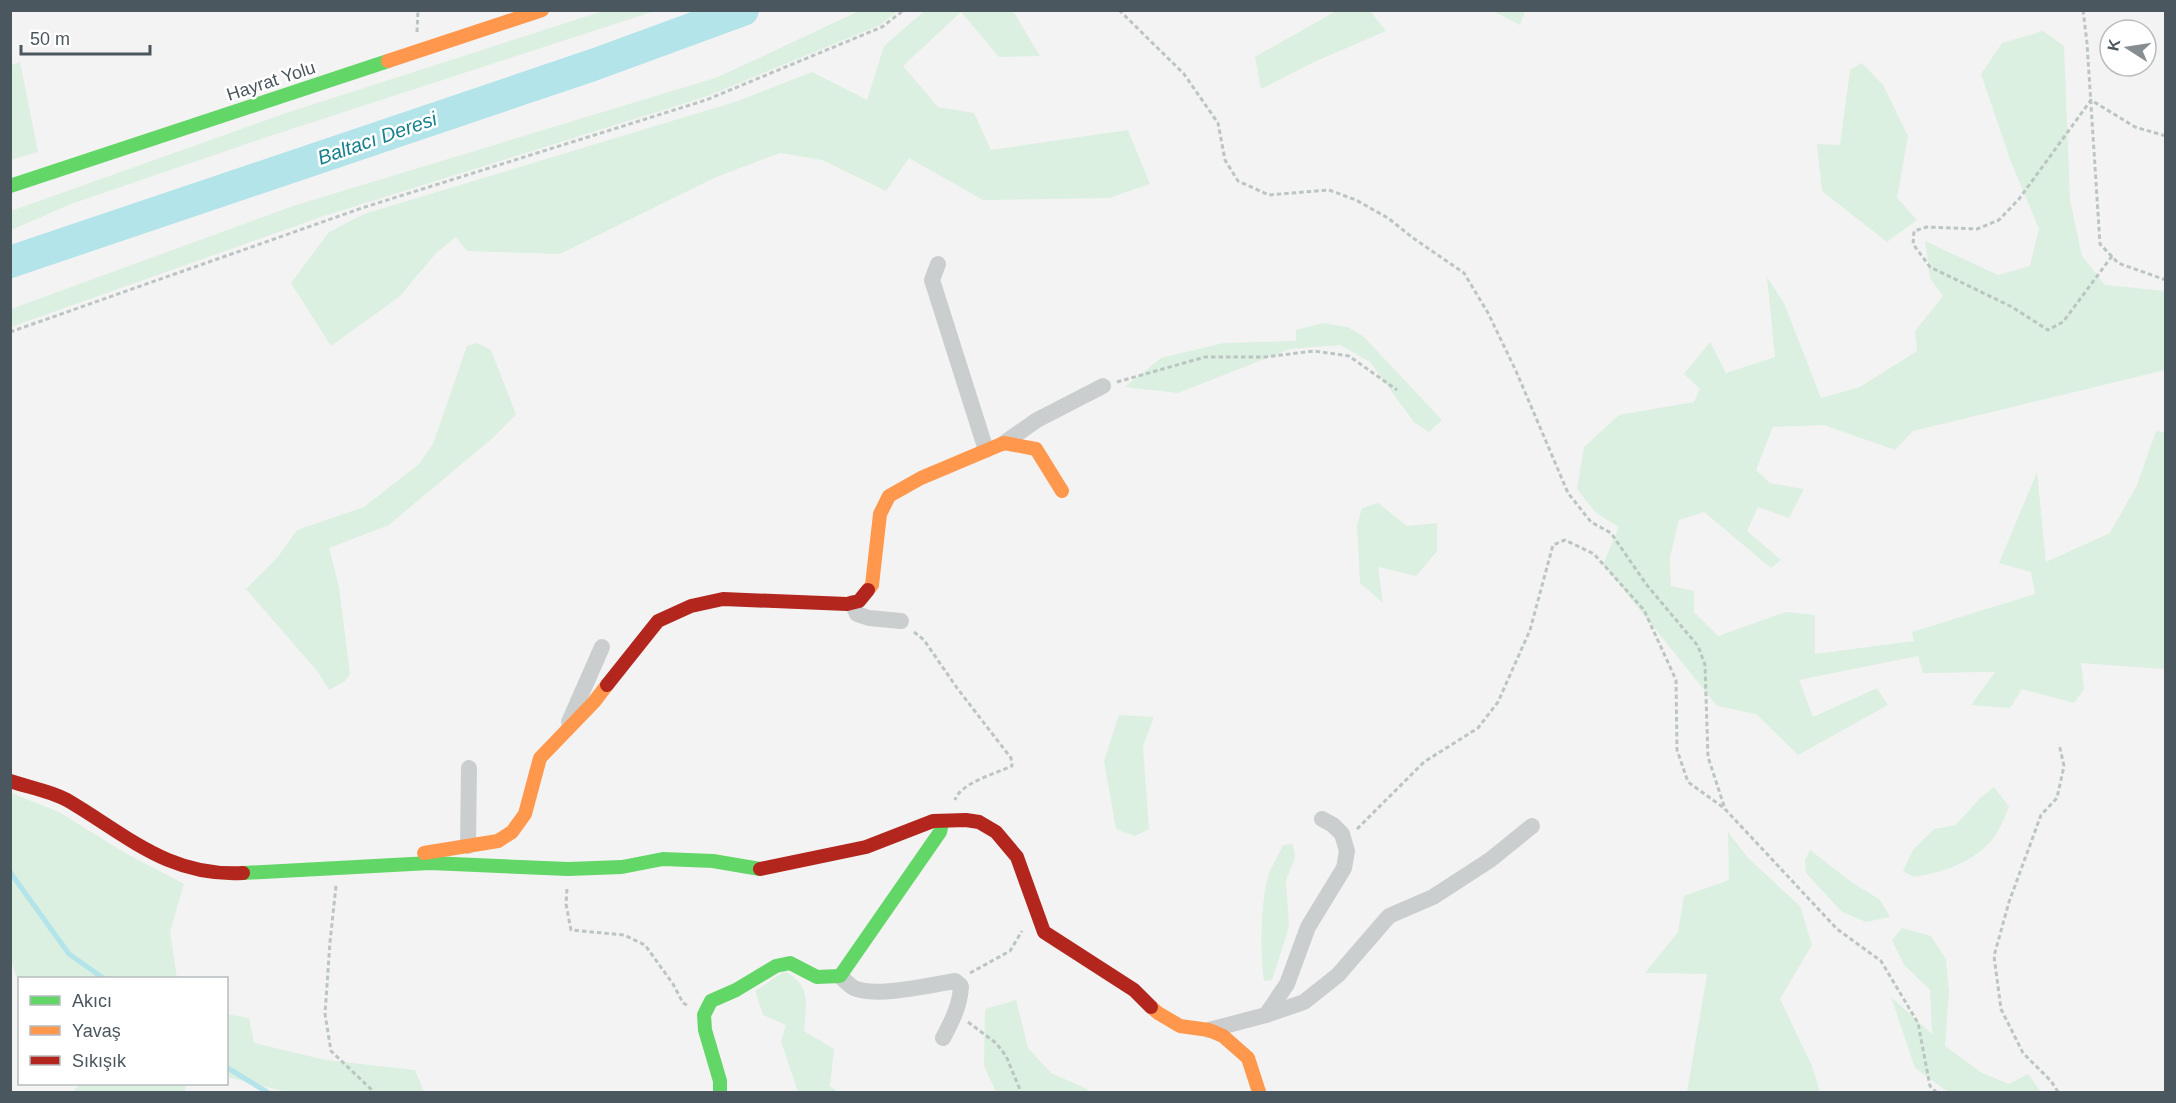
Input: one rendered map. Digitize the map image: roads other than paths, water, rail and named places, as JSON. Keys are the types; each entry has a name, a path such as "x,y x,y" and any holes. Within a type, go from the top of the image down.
{"street":[{"name":"Hayrat Yolu","path":"10,186 542,10"},
{"path":"938,264 932,280 986,450"},
{"path":"340,868 498,841 512,832 525,814 540,758 594,702 658,621 683,610 723,599 859,602 872,585 880,514 889,496 921,478 1004,443 1037,420 1103,386"},
{"path":"1004,443 1036,449 1062,491"},
{"path":"852,603 856,614 868,618 901,621"},
{"path":"563,734 602,647"},
{"path":"468,846 470,768"},
{"path":"10,782 65,799 129,841 170,862 224,874 430,863 568,868 622,867 663,859 713,861 762,869 866,847 933,821 969,820 982,823 1008,842 1019,858 1036,917 1044,932 1134,990 1158,1013 1180,1026 1209,1030 1222,1036 1248,1058 1259,1092"},
{"path":"1266,1015 1287,984 1308,927 1344,868 1347,851 1342,834 1322,819"},
{"path":"840,976 945,822"},
{"path":"1209,1030 1304,1002 1338,975 1389,916 1433,897 1490,860 1532,826"},
{"path":"720,1092 720,1081 705,1030 704,1015 711,1001 736,990 776,966 790,963 817,977 840,976 855,988 868,991 912,989 955,981 961,986 960,999 943,1038"}],"waterway":[{"name":"Baltacı Deresi","path":"10,262 593,65 743,10"},
{"path":"10,872 69,954 102,977"},
{"path":"228,1068 267,1092"}]}
